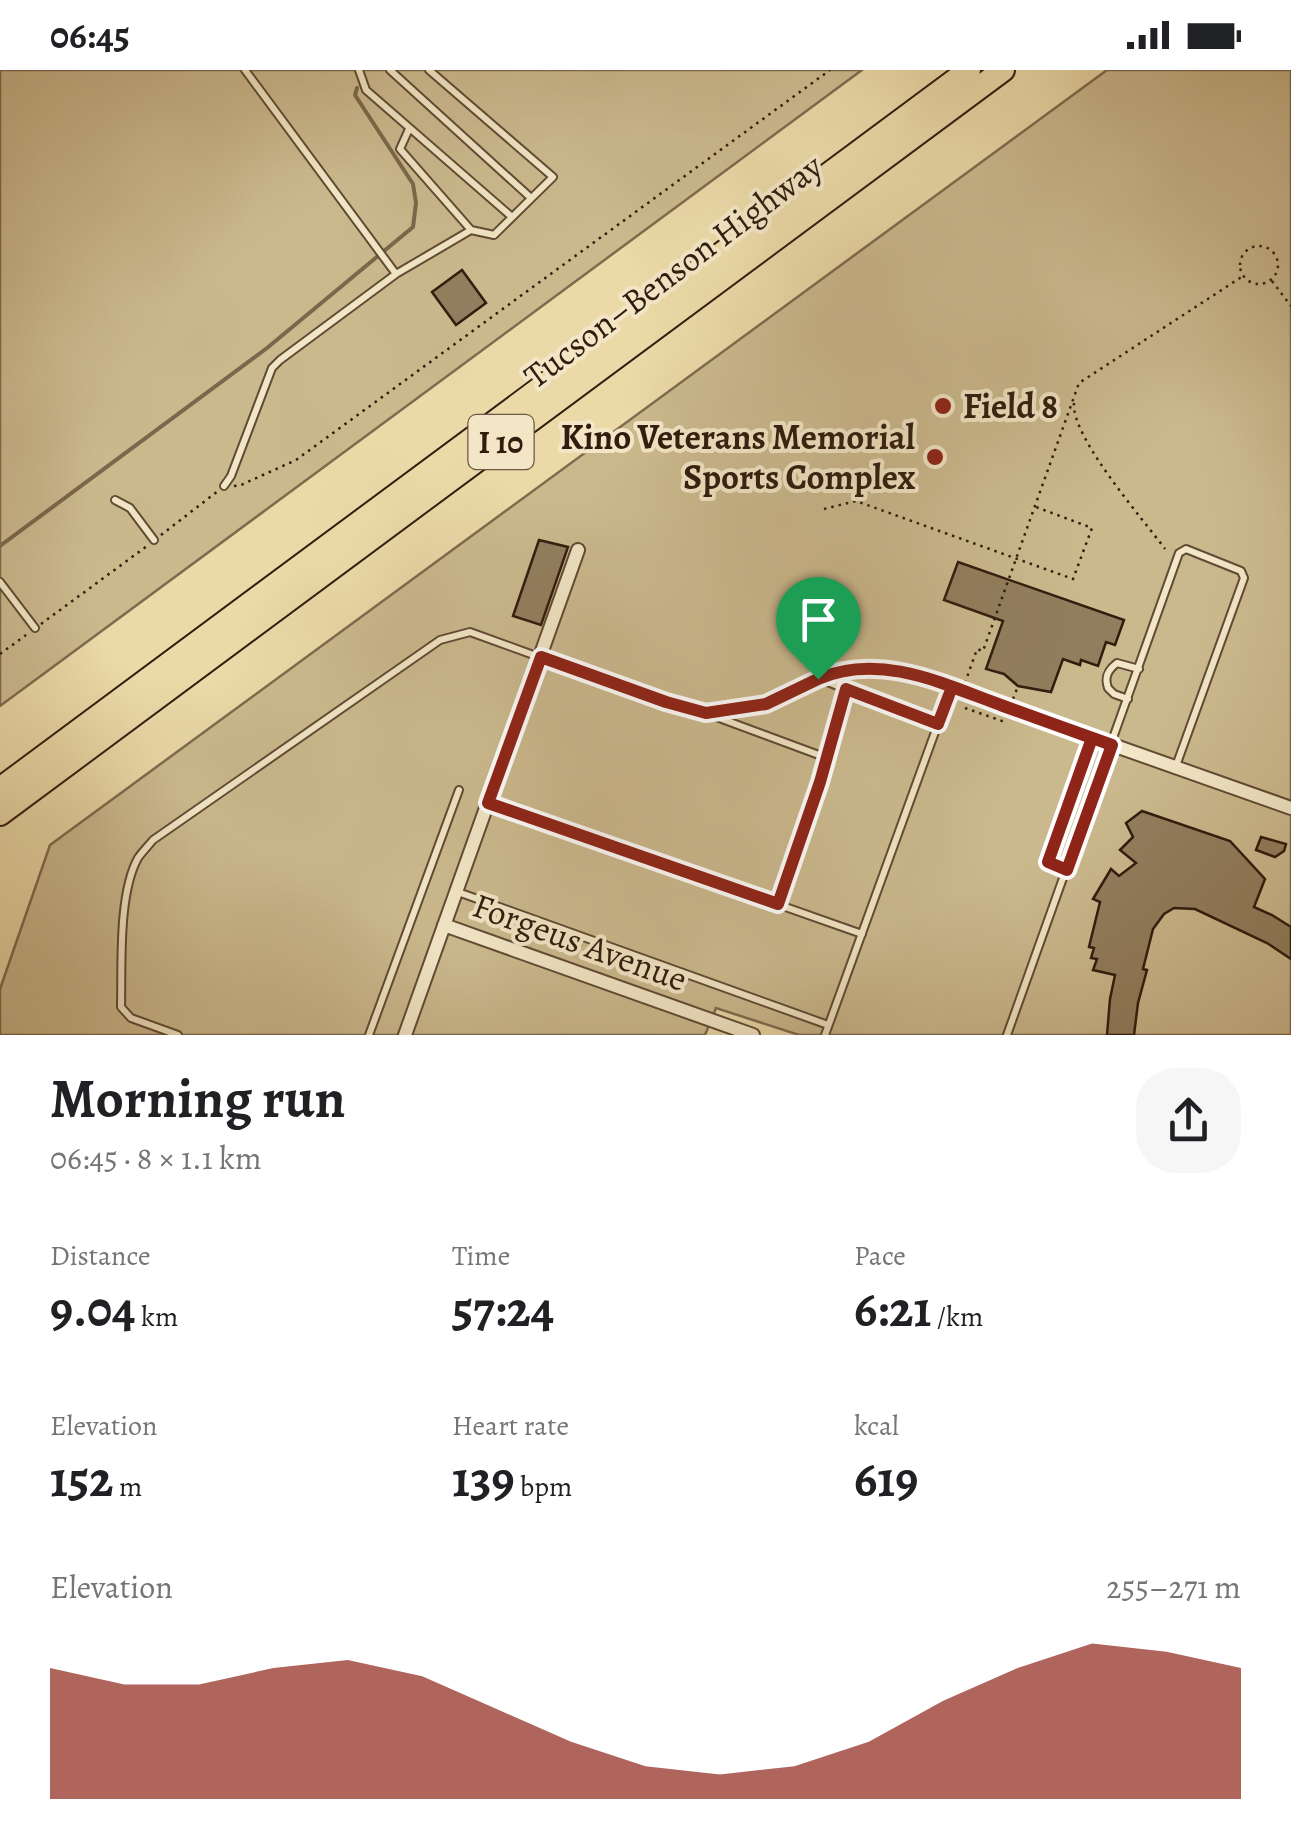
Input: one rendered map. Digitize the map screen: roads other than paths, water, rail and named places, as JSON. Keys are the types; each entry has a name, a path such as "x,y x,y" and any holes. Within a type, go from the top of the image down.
{"highway":[{"name":"Tucson–Benson Highway","path":"0,790 969,70"},
{"name":"Tucson–Benson Highway","path":"0,814 1003,70"}],"street":[{"path":"405,1035 578,550"},
{"path":"541,657 706,713 766,704 818,679 853,669 906,672 958,685 1092,738 1291,808"},
{"name":"Forgeus Avenue","path":"444,925 753,1035"}],"lane":[{"path":"245,70 396,274"},
{"path":"358,70 366,90 512,217"},
{"path":"390,70 531,198"},
{"path":"409,129 400,149 471,230 494,235 553,177 429,70"},
{"path":"224,486 272,368 396,274 471,230"},
{"path":"115,500 130,508 154,540"},
{"path":"1007,1035 1179,554 1186,549 1241,570 1244,578 1176,767"},
{"path":"0,582 36,628"},
{"path":"178,1035 131,1018 121,1007 128,889 138,858 154,840 440,640 470,632 541,657"},
{"path":"1128,699 1108,688 1107,674 1117,663 1139,669"},
{"path":"818,679 938,724"},
{"path":"825,1035 938,724 958,685"},
{"path":"778,904 846,689"},
{"path":"706,713 827,758"},
{"path":"1067,870 1048,862 1092,738"},
{"path":"368,1035 459,790"},
{"path":"488,803 862,934"},
{"path":"456,891 828,1025"}],"waterway":[{"path":"0,546 267,348 413,227 413,184 355,95 357,88"}],"place":[{"name":"Field 8","path":"943,406"},
{"name":"Kino Veterans Memorial Sports Complex","path":"935,457"}]}
